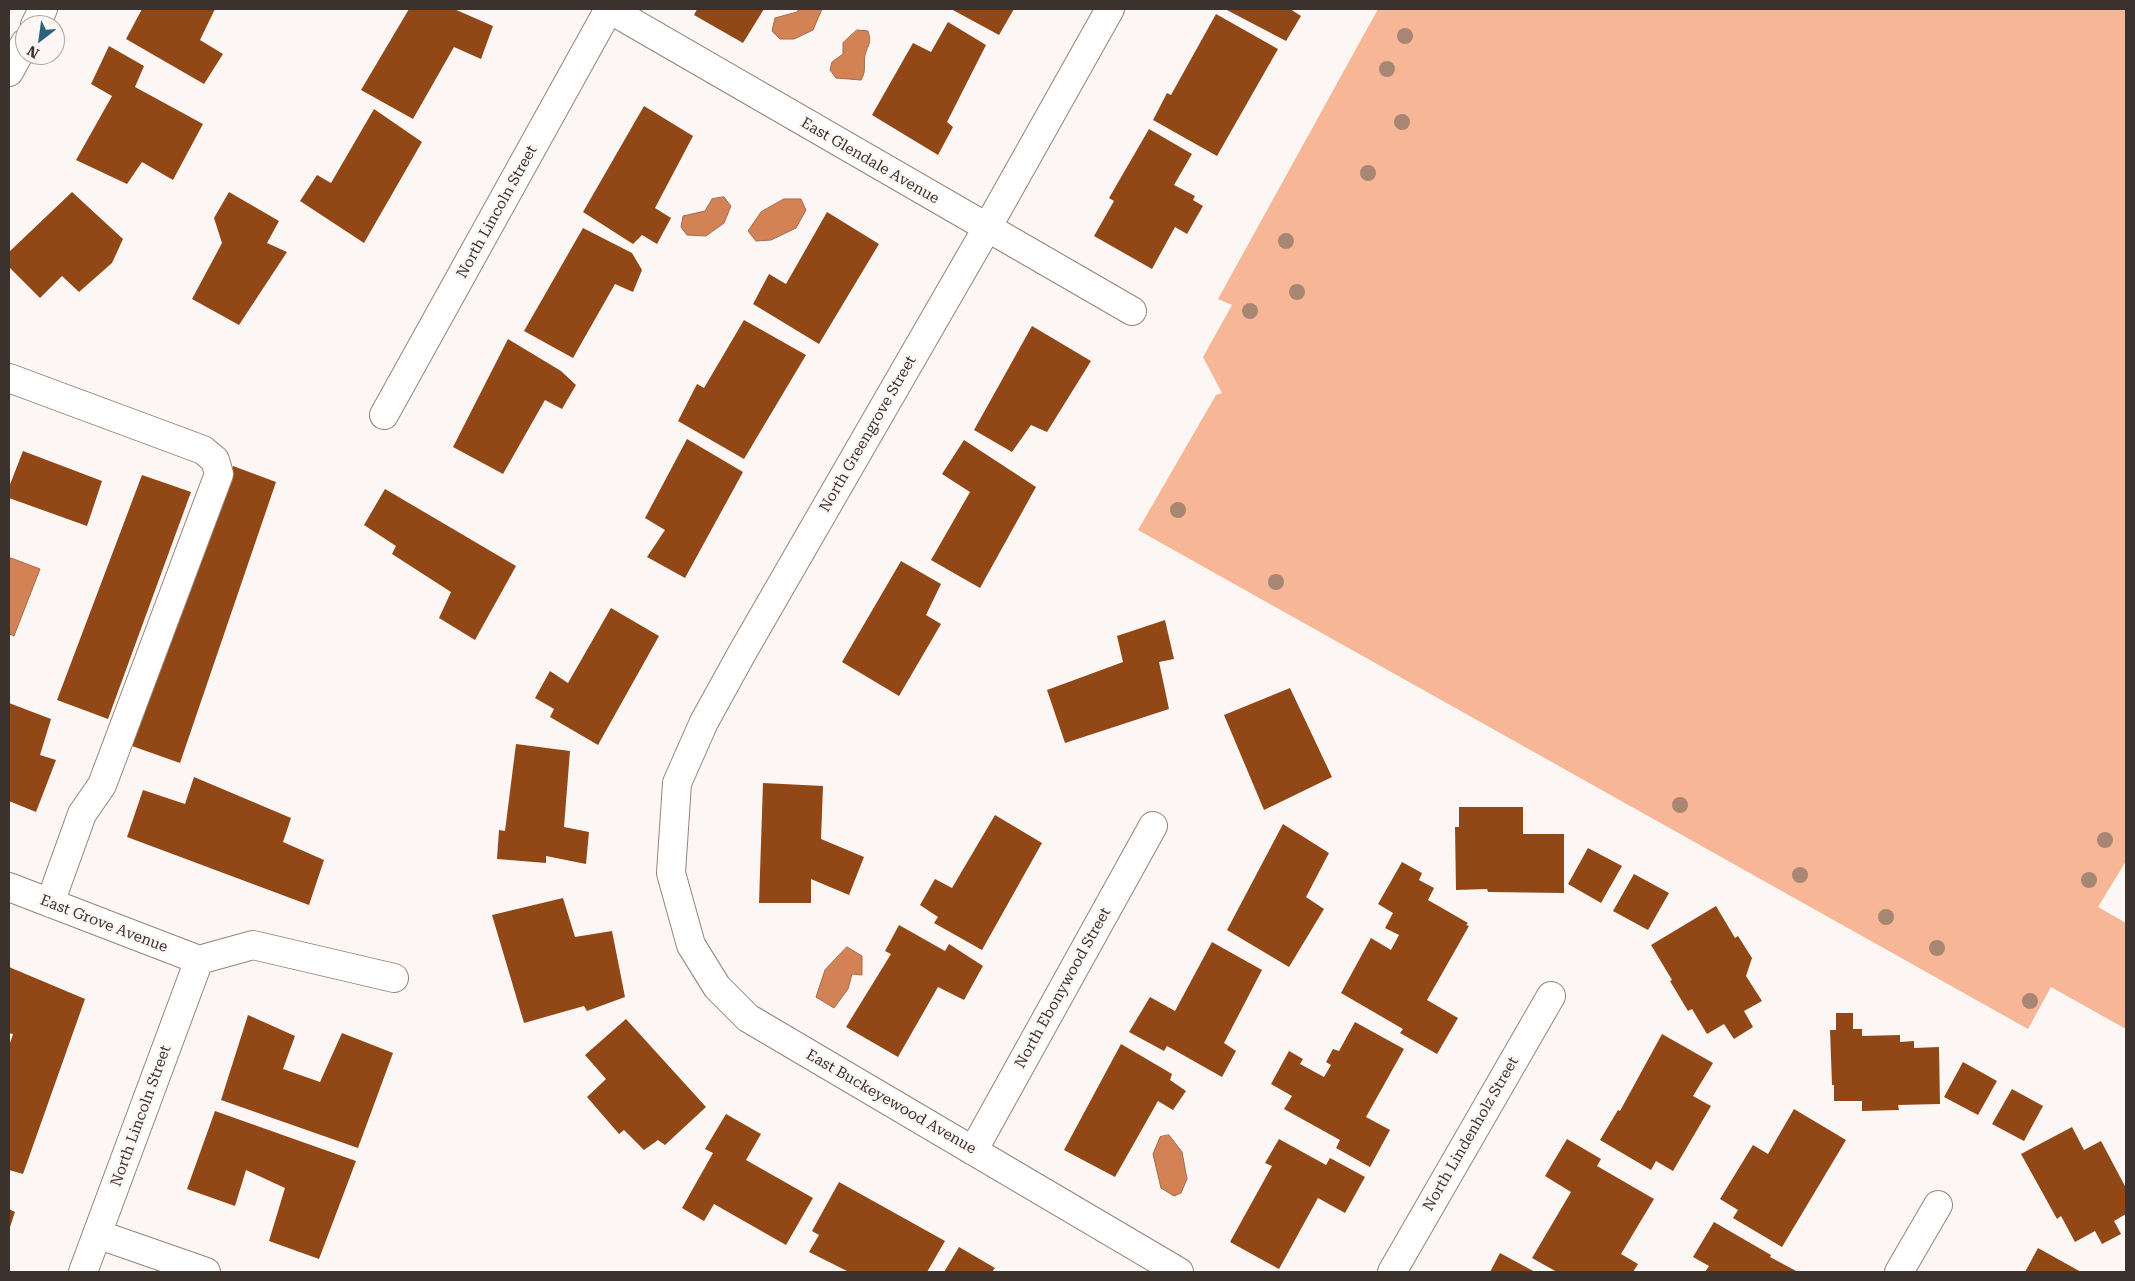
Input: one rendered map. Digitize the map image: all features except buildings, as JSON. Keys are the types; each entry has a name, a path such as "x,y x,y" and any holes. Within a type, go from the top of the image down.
{"street":[{"name":"East Glendale Avenue","path":"609,9 1132,311"},
{"name":"North Lincoln Street","path":"384,415 609,9"},
{"name":"North Greengrove Street","path":"671,873 678,782 704,722 1110,9"},
{"path":"9,72 15,61"},
{"path":"9,378 203,450 215,460 219,474 102,785 82,814 50,903"},
{"name":"North Ebonywood Street","path":"973,1151 1153,826"},
{"name":"East Buckeyewood Avenue","path":"671,873 691,945 716,987 748,1018 1179,1272"},
{"name":"East Grove Avenue","path":"9,887 200,960"},
{"path":"200,960 253,945 394,978"},
{"name":"North Lincoln Street","path":"83,1272 200,960"},
{"name":"North Lindenholz Street","path":"1392,1272 1551,996"},
{"path":"1899,1272 1938,1205"},
{"path":"97,1234 206,1272"}],"shaded area":[{"path":"799,9 822,9 813,30 794,39 780,39 772,31 775,18 797,12"},
{"path":"1378,9 2126,9 2126,861 2098,907 2126,923 2126,1029 2051,987 2028,1029 1138,530 1216,395 1222,393 1203,357 1232,305 1218,299"},
{"path":"857,30 868,31 870,39 865,55 863,76 861,80 836,78 830,70 832,62 843,54 843,43"},
{"path":"724,197 731,206 724,223 706,236 687,235 681,227 683,216 705,211 712,199"},
{"path":"784,199 801,199 806,210 796,228 771,240 756,241 748,231 761,212"},
{"path":"11,558 40,569 14,636 9,634 9,562"},
{"path":"847,947 862,956 862,975 852,974 848,989 834,1008 816,997 825,970"},
{"path":"1169,1135 1182,1152 1187,1179 1181,1193 1174,1196 1161,1188 1153,1154 1160,1137"}]}
